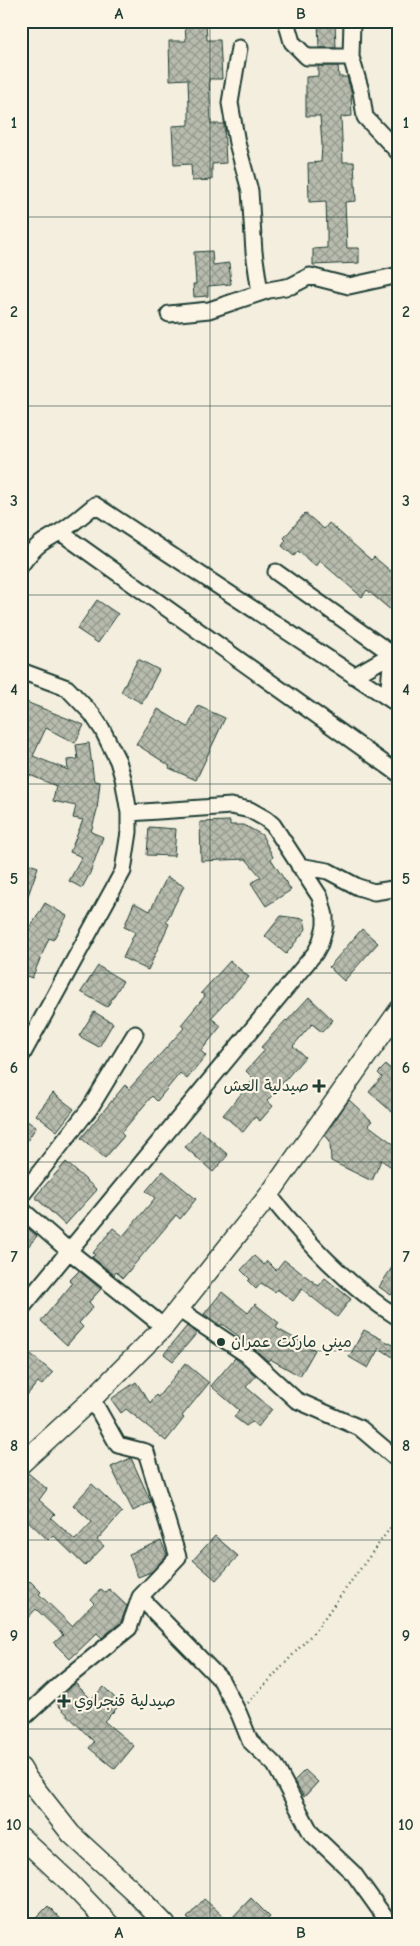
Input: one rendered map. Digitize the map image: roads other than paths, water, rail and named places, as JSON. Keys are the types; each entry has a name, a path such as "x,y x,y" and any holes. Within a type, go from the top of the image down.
{"main road":[{"path":"21,1464 92,1399 164,1327 269,1195 399,1010"},
{"path":"21,1768 71,1834 132,1890 166,1925"},
{"path":"21,1837 69,1882 110,1925"}],"street":[{"path":"286,21 292,42 307,57 351,57"},
{"path":"352,21 351,57 361,91 365,117 399,153"},
{"path":"239,48 230,103 237,143 250,191 254,252 260,293"},
{"path":"169,314 209,310 260,293 291,286 310,276 349,286 399,275"},
{"path":"21,565 38,544 60,532 95,505 393,702"},
{"path":"60,532 399,774"},
{"path":"276,572 395,657"},
{"path":"354,676 395,657"},
{"path":"393,702 395,657"},
{"path":"21,671 67,688 92,714 111,744 118,761 127,795 129,813 128,842 123,871 21,1057"},
{"path":"21,1309 315,953 323,935 325,916 320,897 273,826 258,814 250,810 231,806 129,813"},
{"path":"299,866 328,871 358,887 374,892 399,888"},
{"path":"21,1196 90,1108 136,1034"},
{"path":"269,1195 306,1241 345,1278 375,1303 399,1318"},
{"path":"21,1209 69,1251 164,1327"},
{"path":"178,1309 246,1354 296,1400 360,1428 399,1461"},
{"path":"21,1720 61,1683 129,1628 140,1597 178,1557 146,1452 118,1445 92,1399"},
{"path":"140,1597 221,1680 239,1714 250,1741 275,1765 311,1833 354,1874 387,1920 394,1925"}],"place":[{"name":"صيدلية العش","path":"319,1086"},
{"name":"ميني ماركت عمران","path":"221,1342"},
{"name":"صيدلية قنجراوي","path":"64,1701"}]}
